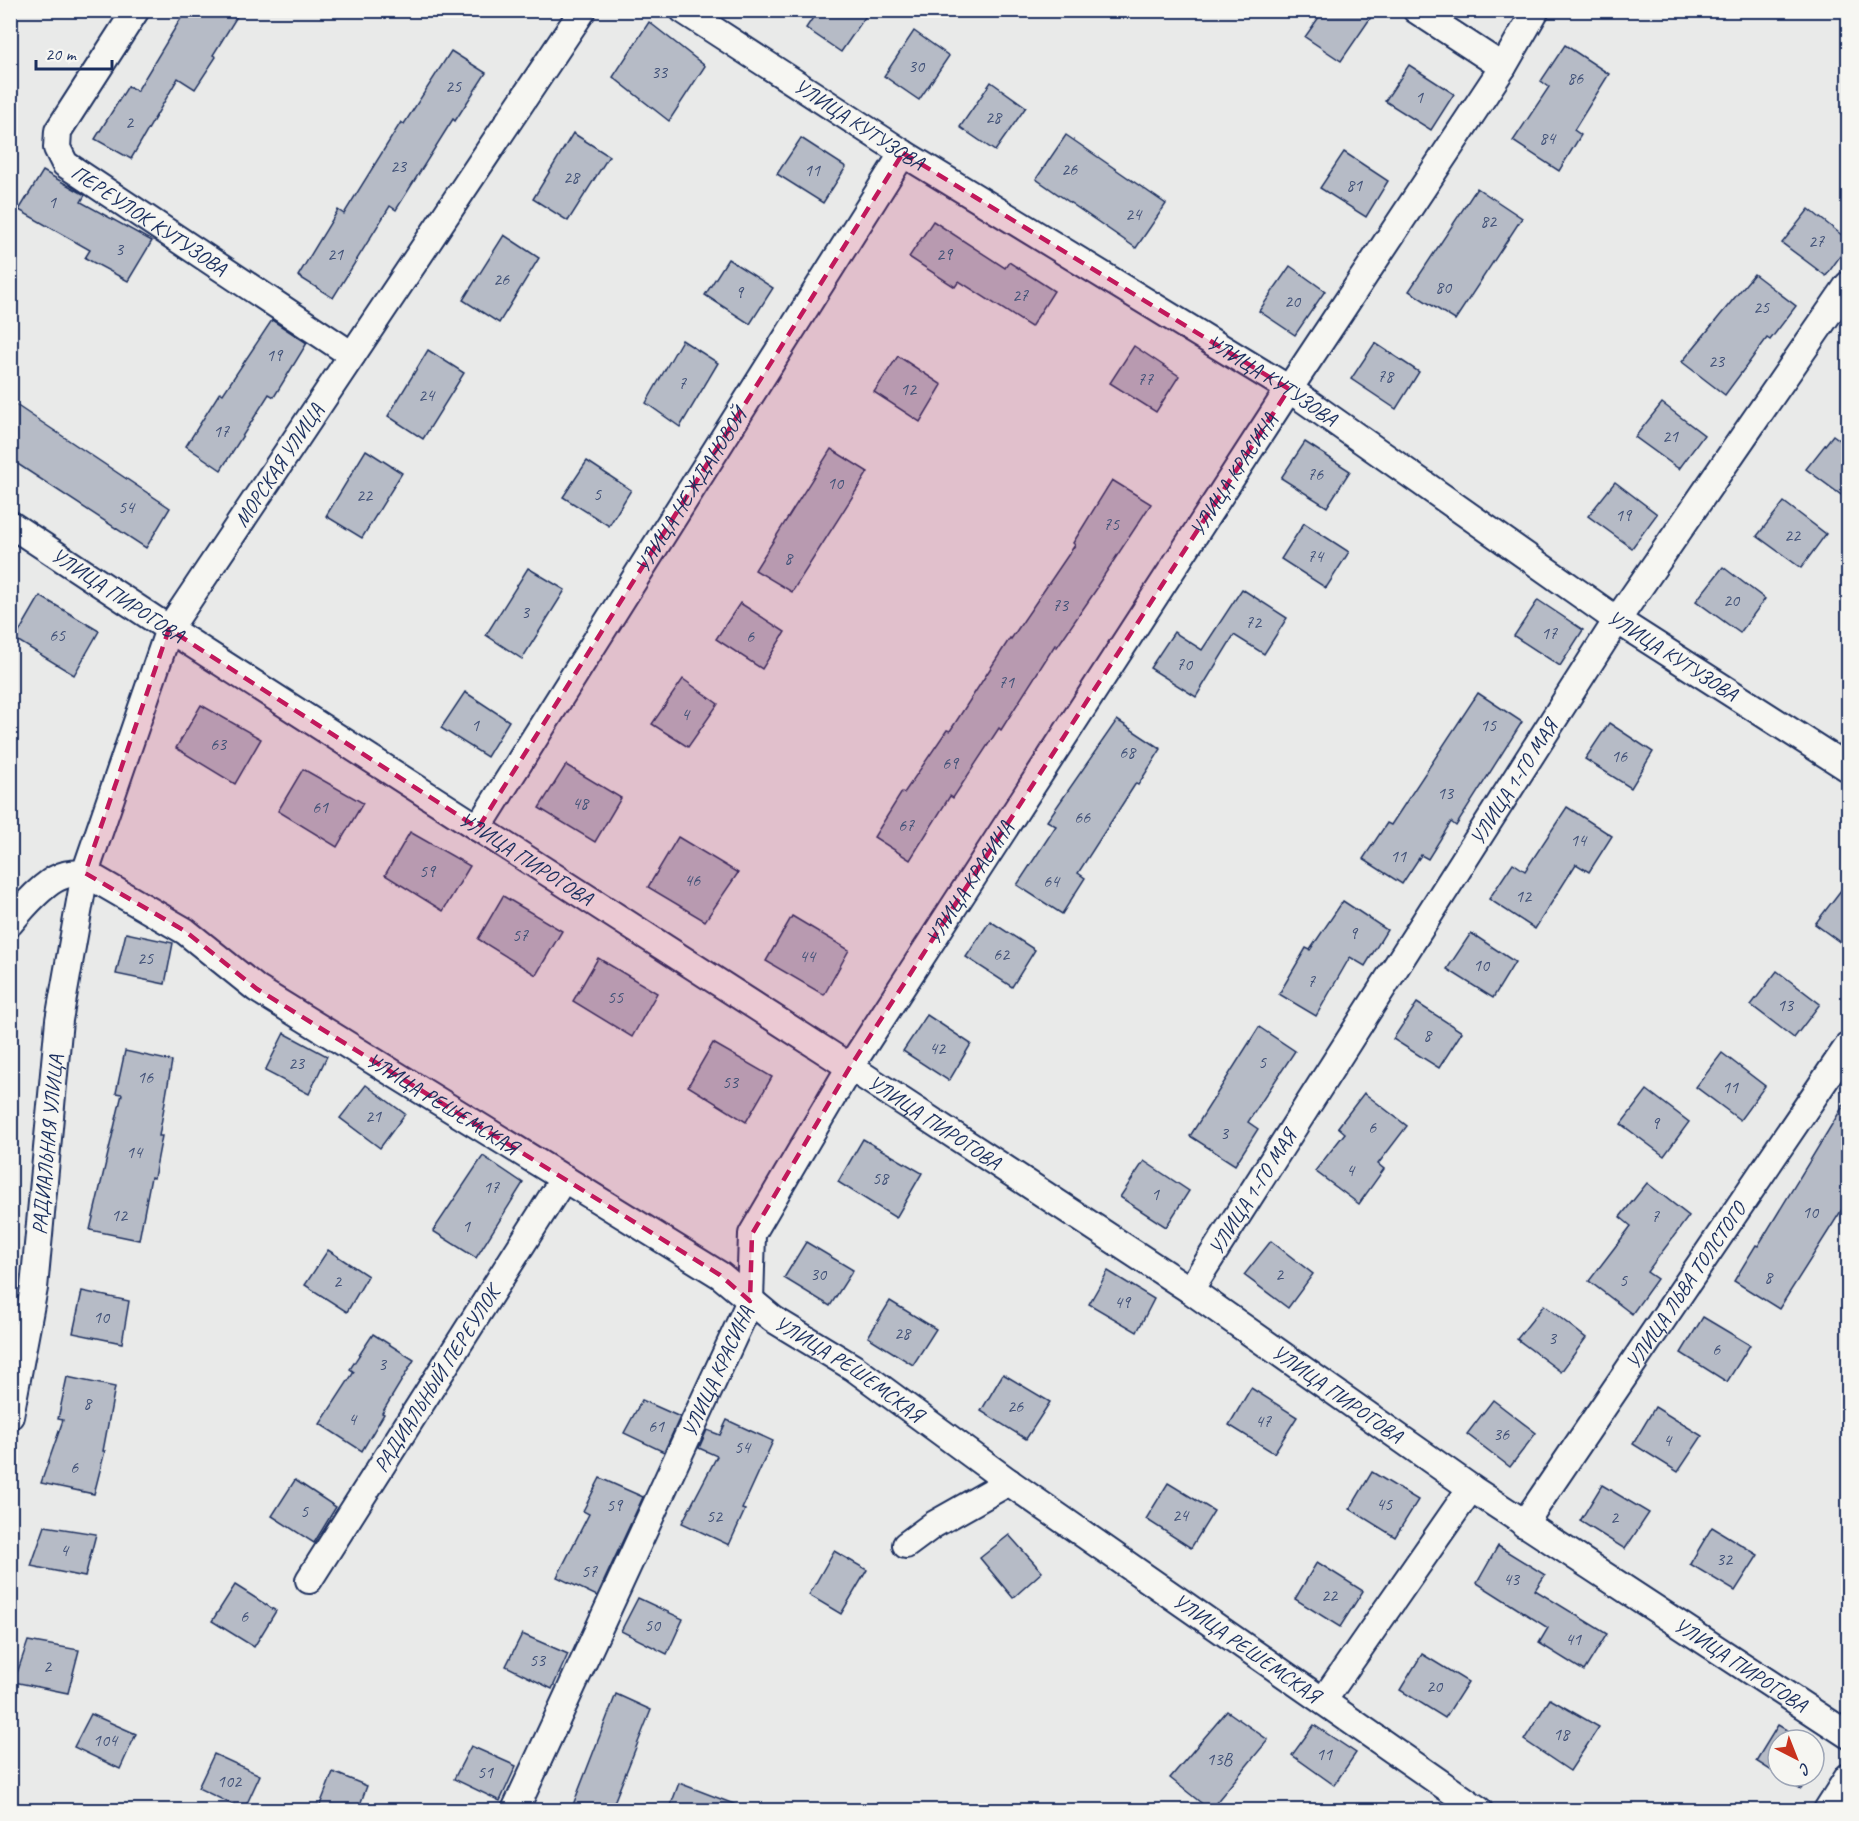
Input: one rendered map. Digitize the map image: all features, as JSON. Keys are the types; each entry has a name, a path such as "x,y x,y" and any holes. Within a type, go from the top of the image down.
{"street":[{"name":"ПЕРЕУЛОК КУТУЗОВА","path":"136,10 58,131 57,148 65,164 352,355"},
{"name":"МОРСКАЯ УЛИЦА","path":"85,873 169,629 583,10"},
{"name":"УЛИЦА КУТУЗОВА","path":"683,10 903,153 1289,389 1617,620 1848,768"},
{"path":"1416,10 1503,67"},
{"name":"УЛИЦА КРАСИНА","path":"515,1810 750,1301 752,1234 850,1067 1289,389 1503,67 1536,10"},
{"name":"УЛИЦА НЕЖДАНОВОЙ","path":"478,828 903,153"},
{"name":"УЛИЦА 1-ГО МАЯ","path":"1190,1290 1617,620 1848,285"},
{"name":"УЛИЦА ПИРОГОВА","path":"10,524 169,629 850,1067 1190,1290 1524,1524 1848,1735"},
{"path":"10,923 50,883 64,875 85,873"},
{"name":"УЛИЦА РЕШЕМСКАЯ","path":"85,873 185,931 257,989 720,1275 773,1319 854,1368 1009,1482 1479,1810"},
{"name":"РАДИАЛЬНАЯ УЛИЦА","path":"10,1416 34,1288 59,1020 85,873"},
{"name":"УЛИЦА ЛЬВА ТОЛСТОГО","path":"1524,1524 1848,1046"},
{"name":"РАДИАЛЬНЫЙ ПЕРЕУЛОК","path":"309,1580 564,1178"},
{"path":"906,1545 933,1526 1009,1482"},
{"path":"1323,1701 1471,1488"},
{"path":"1827,1810 1848,1777"}],"highlighted area":[{"path":"903,153 1289,389 850,1067 752,1234 750,1301 720,1275 257,989 185,931 85,873 169,629 478,828"}],"building":[{"path":"186,10 241,10 213,55 216,57 195,89 178,78 131,159 95,139 128,86 137,91"},
{"path":"818,10 870,10 841,52 806,28"},
{"path":"1324,10 1376,10 1341,61 1305,37"},
{"path":"649,22 705,66 669,121 613,77"},
{"path":"914,31 949,56 919,100 884,76"},
{"path":"1565,45 1609,74 1574,130 1581,135 1559,171 1513,141 1549,87 1541,81"},
{"path":"451,51 486,73 455,121 453,119 396,210 390,206 333,298 298,276 338,210 344,214 401,122 404,124"},
{"path":"1409,65 1454,94 1431,130 1385,101"},
{"path":"991,82 1026,107 995,151 960,127"},
{"path":"573,133 609,156 568,221 533,199"},
{"path":"1066,135 1166,204 1136,248 1036,179"},
{"path":"801,138 846,167 823,203 777,174"},
{"path":"1344,152 1388,181 1366,217 1320,188"},
{"path":"43,171 85,195 81,202 152,241 128,281 85,258 90,250 19,210"},
{"path":"1477,188 1522,218 1455,320 1409,291"},
{"path":"1809,209 1848,240 1848,245 1826,276 1782,243"},
{"path":"933,221 1005,268 1009,262 1054,291 1031,327 959,281 955,287 909,257"},
{"path":"504,235 539,258 499,323 463,300"},
{"path":"728,259 773,288 750,324 705,295"},
{"path":"1290,266 1325,291 1295,335 1259,311"},
{"path":"1754,274 1796,306 1770,340 1767,338 1725,395 1682,362"},
{"path":"272,320 307,343 274,397 269,394 221,470 186,446 220,392 223,394"},
{"path":"682,340 718,363 680,427 646,403"},
{"path":"1375,343 1419,372 1396,409 1351,379"},
{"path":"1134,346 1179,376 1156,412 1110,383"},
{"path":"428,350 464,373 423,439 388,416"},
{"path":"898,356 942,385 920,422 874,392"},
{"path":"10,401 170,508 146,548 10,459"},
{"path":"1662,403 1704,435 1679,469 1635,437"},
{"path":"1833,435 1848,446 1848,500 1806,469"},
{"path":"1305,442 1350,471 1327,507 1281,478"},
{"path":"831,449 868,472 792,592 755,570"},
{"path":"366,450 402,473 362,538 326,516"},
{"path":"587,461 631,490 609,526 563,497"},
{"path":"1112,480 1151,504 1098,587 1057,647 1055,645 1001,730 999,728 953,798 950,796 910,860 874,837 902,792 904,793 947,730 950,731 1010,638 1075,545 1073,543"},
{"path":"1615,482 1657,514 1632,548 1588,516"},
{"path":"1784,502 1826,534 1801,568 1757,536"},
{"path":"1304,523 1349,552 1326,588 1281,559"},
{"path":"1723,567 1765,599 1740,633 1696,601"},
{"path":"528,568 565,590 522,659 486,635"},
{"path":"1242,589 1287,618 1264,654 1234,635 1196,697 1150,668 1174,632 1202,650"},
{"path":"40,596 99,631 74,675 15,639"},
{"path":"1538,600 1583,630 1560,666 1514,636"},
{"path":"740,603 785,632 762,669 716,639"},
{"path":"683,679 718,704 688,747 652,724"},
{"path":"465,692 509,721 487,757 441,728"},
{"path":"1478,693 1522,722 1456,826 1451,822 1428,859 1421,855 1402,884 1363,859 1387,823 1391,825"},
{"path":"201,705 261,739 235,784 176,748"},
{"path":"1117,720 1161,749 1138,785 1136,783 1078,873 1085,878 1062,914 1017,885 1056,826 1047,821"},
{"path":"1609,723 1653,752 1631,788 1585,759"},
{"path":"566,765 621,798 595,842 539,808"},
{"path":"303,769 363,803 337,847 278,811"},
{"path":"1567,807 1612,836 1589,872 1576,864 1535,929 1489,899 1513,863 1525,871"},
{"path":"410,832 470,866 443,911 385,875"},
{"path":"678,837 738,873 705,921 648,887"},
{"path":"1848,881 1848,948 1815,924"},
{"path":"503,896 562,931 536,975 478,939"},
{"path":"1343,901 1387,930 1365,966 1350,957 1316,1016 1279,994 1306,948 1310,950"},
{"path":"792,916 849,950 824,995 766,961"},
{"path":"990,921 1035,950 1012,987 966,957"},
{"path":"126,933 173,943 165,984 116,974"},
{"path":"1471,933 1515,962 1493,998 1447,969"},
{"path":"598,958 657,993 632,1037 573,1001"},
{"path":"1777,971 1820,1004 1794,1038 1751,1005"},
{"path":"1417,1003 1462,1032 1439,1068 1393,1039"},
{"path":"927,1015 971,1044 949,1081 903,1051"},
{"path":"1259,1027 1295,1051 1248,1122 1258,1129 1235,1165 1190,1136"},
{"path":"284,1033 327,1056 309,1094 265,1071"},
{"path":"713,1043 772,1077 746,1122 688,1086"},
{"path":"125,1051 172,1061 159,1136 162,1136 154,1178 151,1177 139,1240 90,1230 122,1094 116,1093"},
{"path":"1722,1053 1765,1086 1740,1120 1696,1087"},
{"path":"366,1085 405,1114 380,1148 340,1118"},
{"path":"1647,1090 1689,1122 1664,1156 1621,1124"},
{"path":"1364,1093 1407,1126 1378,1164 1384,1169 1359,1204 1315,1171 1345,1133 1338,1127"},
{"path":"1848,1098 1848,1200 1779,1309 1734,1281 1756,1245 1758,1246"},
{"path":"863,1139 922,1173 896,1218 838,1182"},
{"path":"483,1156 523,1183 476,1258 433,1231"},
{"path":"1144,1161 1189,1191 1166,1227 1120,1197"},
{"path":"1647,1183 1689,1216 1647,1272 1657,1279 1632,1314 1589,1281 1631,1226 1620,1217"},
{"path":"1271,1241 1313,1274 1288,1308 1244,1275"},
{"path":"806,1242 853,1270 830,1306 784,1278"},
{"path":"328,1250 368,1276 347,1312 305,1285"},
{"path":"1108,1271 1154,1299 1137,1332 1089,1304"},
{"path":"82,1291 129,1301 122,1343 73,1333"},
{"path":"890,1301 936,1329 913,1365 868,1337"},
{"path":"1544,1305 1586,1338 1561,1372 1517,1339"},
{"path":"1703,1317 1750,1345 1727,1382 1681,1353"},
{"path":"373,1334 414,1360 362,1451 320,1424 354,1372 350,1369"},
{"path":"1003,1374 1050,1402 1026,1439 981,1411"},
{"path":"67,1377 115,1387 103,1451 105,1451 94,1494 41,1483 63,1420 58,1419"},
{"path":"1251,1388 1297,1417 1274,1453 1229,1425"},
{"path":"642,1400 680,1417 664,1452 624,1433"},
{"path":"1493,1400 1536,1433 1510,1467 1467,1434"},
{"path":"1655,1407 1702,1436 1678,1472 1633,1444"},
{"path":"727,1420 773,1441 742,1509 745,1510 729,1545 682,1523 717,1456 699,1448 707,1430 720,1435"},
{"path":"1372,1472 1418,1500 1395,1537 1350,1509"},
{"path":"600,1478 643,1497 597,1596 557,1577 589,1514 583,1511"},
{"path":"295,1480 336,1507 314,1543 272,1516"},
{"path":"1168,1483 1214,1511 1191,1548 1146,1519"},
{"path":"1602,1485 1649,1513 1625,1549 1580,1521"},
{"path":"45,1526 96,1534 85,1577 31,1566"},
{"path":"1712,1527 1758,1555 1735,1591 1690,1564"},
{"path":"1009,1535 1042,1572 1013,1598 980,1558"},
{"path":"1498,1546 1545,1575 1535,1590 1607,1634 1584,1671 1539,1643 1548,1628 1477,1583"},
{"path":"834,1551 867,1570 841,1614 809,1595"},
{"path":"1317,1562 1363,1591 1340,1627 1295,1599"},
{"path":"235,1585 276,1611 254,1647 212,1621"},
{"path":"638,1598 683,1619 667,1654 621,1631"},
{"path":"522,1634 568,1654 552,1689 506,1666"},
{"path":"28,1641 79,1650 68,1693 14,1682"},
{"path":"1422,1654 1468,1682 1445,1718 1400,1690"},
{"path":"616,1694 651,1710 611,1810 571,1810"},
{"path":"1550,1699 1599,1727 1570,1771 1524,1740"},
{"path":"1227,1711 1268,1740 1210,1810 1170,1778"},
{"path":"91,1714 136,1734 120,1769 74,1747"},
{"path":"1314,1725 1356,1753 1334,1785 1292,1755"},
{"path":"1766,1745 1766,1767 1756,1761"},
{"path":"471,1746 516,1766 500,1801 454,1779"},
{"path":"214,1754 260,1775 244,1810 198,1788"},
{"path":"333,1772 367,1786 358,1810 318,1810"},
{"path":"679,1783 747,1809 747,1810 669,1810"}]}
